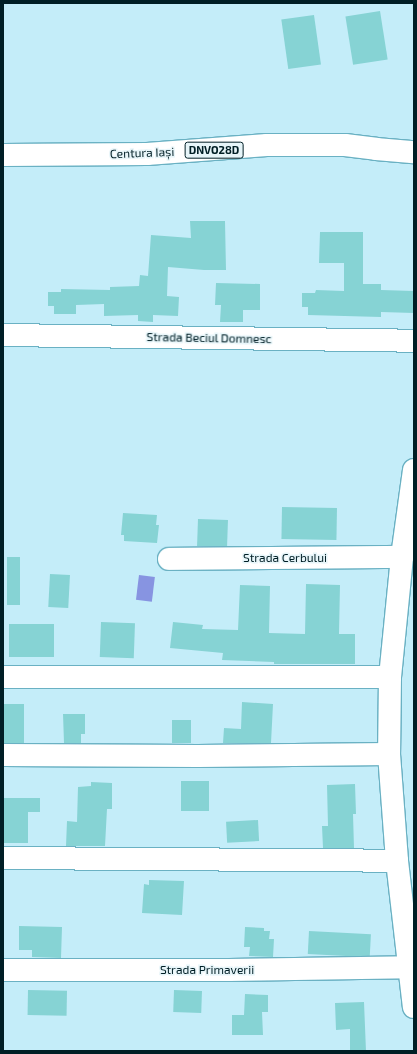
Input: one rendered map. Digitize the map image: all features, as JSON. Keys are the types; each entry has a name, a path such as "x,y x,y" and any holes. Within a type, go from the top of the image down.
{"street":[{"name":"Centura Iași","path":"3,155 147,154 267,145 345,145 414,152"},
{"name":"Centura Iași","path":"376,149 414,163"},
{"name":"Strada Beciul Domnesc","path":"3,335 414,341"},
{"path":"414,470 402,557 390,678 389,754 398,861 410,933 410,967 414,1008"},
{"name":"Strada Cerbului","path":"169,559 402,557"},
{"path":"3,677 390,678"},
{"path":"3,755 198,756 389,754"},
{"path":"3,858 398,861"},
{"name":"Strada Primaverii","path":"3,970 236,970 410,967"}],"water":[{"path":"139,575 155,577 152,602 136,600"}],"building":[{"path":"380,11 388,59 353,65 345,16"},
{"path":"314,15 321,65 288,69 281,20"},
{"path":"190,221 225,221 226,270 168,267 167,296 179,297 178,316 153,315 153,322 138,321 138,315 104,316 104,304 76,305 76,314 54,314 54,306 48,306 48,292 61,292 61,289 110,290 110,287 139,286 140,275 148,276 151,235 191,238"},
{"path":"320,232 363,232 363,284 381,284 381,290 414,291 414,313 381,312 381,317 308,315 308,307 302,307 302,293 315,293 316,290 344,291 344,263 319,263"},
{"path":"216,283 260,284 260,310 243,310 243,322 220,322 221,305 215,305"},
{"path":"282,507 337,508 336,540 281,539"},
{"path":"123,513 157,515 156,525 159,525 157,543 124,541 124,535 121,535"},
{"path":"198,519 228,520 227,547 197,546"},
{"path":"7,557 20,557 20,605 7,605"},
{"path":"50,574 70,575 68,608 48,607"},
{"path":"306,584 340,585 339,634 355,634 355,664 274,664 274,662 222,660 223,653 170,648 173,622 203,625 202,629 238,630 240,585 270,586 269,633 305,634"},
{"path":"101,622 135,623 134,658 100,657"},
{"path":"9,624 54,624 54,657 9,657"},
{"path":"242,702 273,704 271,743 223,743 224,728 241,729"},
{"path":"3,704 24,704 24,743 3,743"},
{"path":"63,714 85,714 85,734 81,734 81,743 64,743"},
{"path":"172,720 191,720 191,743 172,743"},
{"path":"181,781 209,781 209,811 181,811"},
{"path":"91,782 112,783 112,809 107,809 105,846 66,846 67,821 77,822 78,787 91,786"},
{"path":"355,784 356,814 353,814 354,848 323,848 322,826 328,826 327,785"},
{"path":"3,798 40,798 40,812 28,812 28,843 3,843"},
{"path":"258,820 259,841 227,843 226,822"},
{"path":"149,880 184,881 182,915 142,913 144,884 149,885"},
{"path":"19,926 62,927 61,958 32,957 32,950 19,950"},
{"path":"245,927 264,928 264,931 270,931 269,939 274,939 273,957 249,956 250,947 244,947"},
{"path":"309,931 371,934 370,957 308,954"},
{"path":"28,990 67,991 67,1016 28,1015"},
{"path":"174,990 202,991 201,1013 173,1012"},
{"path":"245,994 268,995 268,1012 262,1012 263,1035 232,1035 232,1015 244,1015"},
{"path":"364,1002 366,1051 350,1051 350,1029 336,1030 335,1003"}]}
